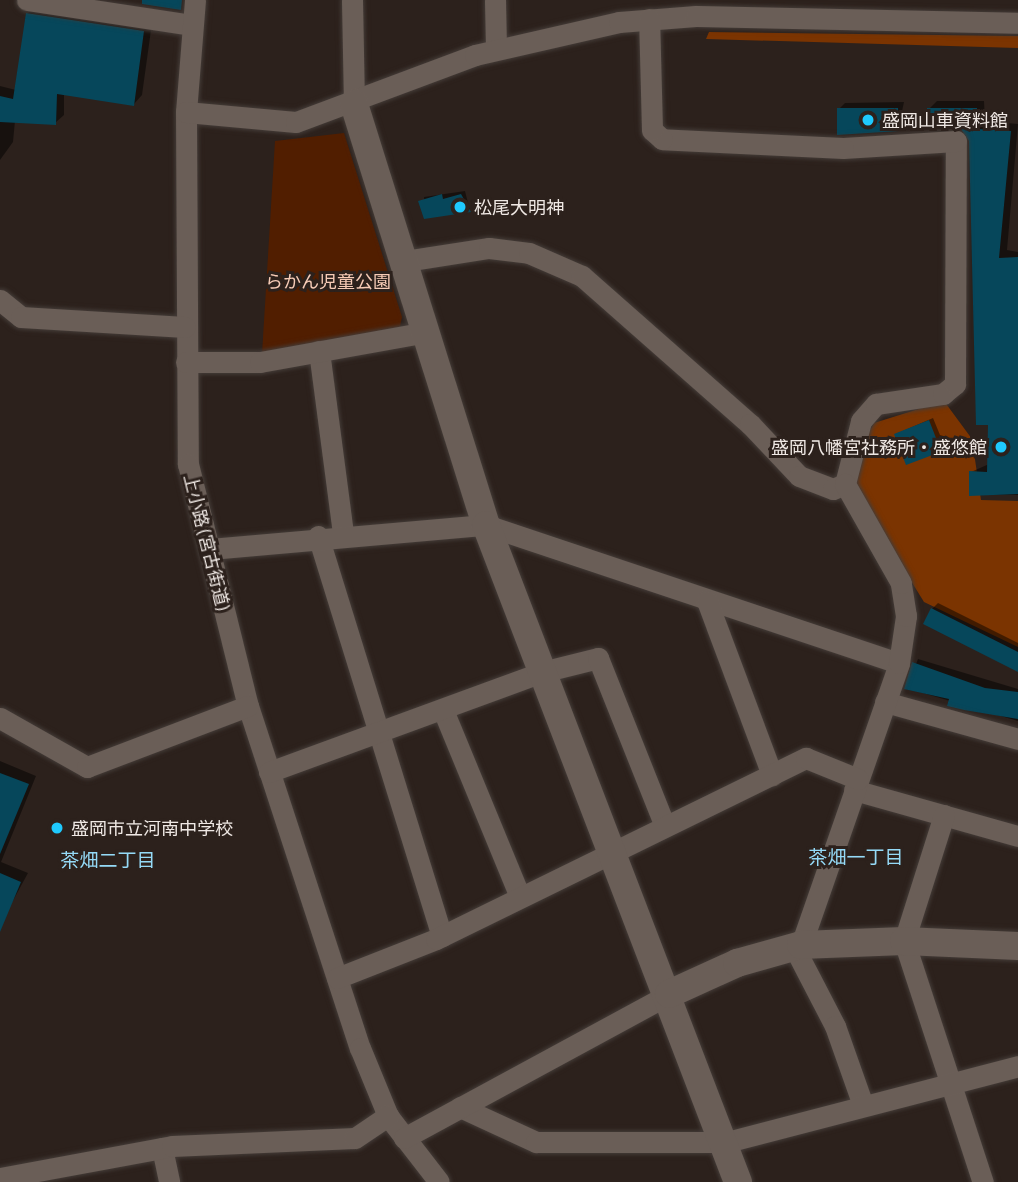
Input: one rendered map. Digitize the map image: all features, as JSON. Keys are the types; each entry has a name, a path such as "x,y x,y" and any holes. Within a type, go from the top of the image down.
{"street":[{"path":"27,0 192,25"},
{"name":"上小路 (宮古街道)","path":"195,0 186,112 185,327 188,464 247,706 337,978 388,1116 439,1182"},
{"path":"352,0 354,104 486,525 611,851 727,1142 738,1182"},
{"path":"495,0 496,49"},
{"path":"186,112 296,122 354,104 496,49 575,28 649,19 913,10 1018,23"},
{"path":"649,19 652,130 662,139 843,148 956,141 955,384 943,394 876,404 860,421 845,484 901,583 906,616 899,663 798,946 835,1026 863,1105"},
{"path":"405,261 489,248 562,265 641,326 799,476 833,489 845,484"},
{"path":"0,300 21,317 185,327"},
{"path":"186,362 260,362 427,332"},
{"path":"319,351 343,533"},
{"path":"209,549 343,533 486,525 706,601 899,663"},
{"path":"318,536 442,936"},
{"path":"706,601 772,775"},
{"path":"269,772 542,672 598,658 665,826"},
{"path":"885,702 1018,739"},
{"path":"0,718 87,767 247,706"},
{"path":"443,709 520,897"},
{"path":"337,978 442,936 611,851 806,758 856,785 944,816 1018,836"},
{"path":"944,816 904,941 954,1082 984,1182"},
{"path":"404,1138 669,994 737,963 798,946 904,941 1018,947"},
{"path":"460,1107 536,1142 727,1142 1018,1066"},
{"path":"0,1178 162,1148 355,1138 388,1116"},
{"path":"162,1148 169,1182"}],"green space":[{"name":"らかん児童公園","path":"344,133 402,317 399,331 262,354 275,141"}],"shaded area":[{"path":"709,32 1018,36 1018,48 706,39"},
{"path":"944,401 972,439 981,500 1018,501 1018,647 924,602 857,494 856,455 874,423"}],"building":[{"path":"142,0 182,0 181,10 142,4"},
{"path":"26,13 144,31 134,106 57,94 56,125 0,122 0,96 13,99"},
{"name":"盛岡山車資料館","path":"837,108 898,108 899,131 837,135"},
{"path":"927,108 977,108 977,129 1011,131 999,258 1018,257 1018,494 969,496 969,471 987,472 988,425 976,425 969,141 961,129 927,126"},
{"path":"442,194 443,199 461,194 471,212 424,219 418,201"},
{"path":"929,420 936,438 959,445 906,465 894,434"},
{"path":"931,608 1018,652 1018,672 923,624"},
{"path":"912,662 985,688 1018,692 1018,719 947,706 949,699 904,689"},
{"path":"0,773 29,784 0,854"},
{"path":"0,873 21,882 0,932"}],"place":[{"name":"盛岡山車資料館","path":"868,120"},
{"name":"松尾大明神","path":"460,207"},
{"name":"盛岡八幡宮社務所・盛悠館","path":"1001,447"},
{"name":"盛岡市立河南中学校","path":"57,828"}],"district":[{"name":"茶畑一丁目","path":"856,857"},
{"name":"茶畑二丁目","path":"108,860"}]}
